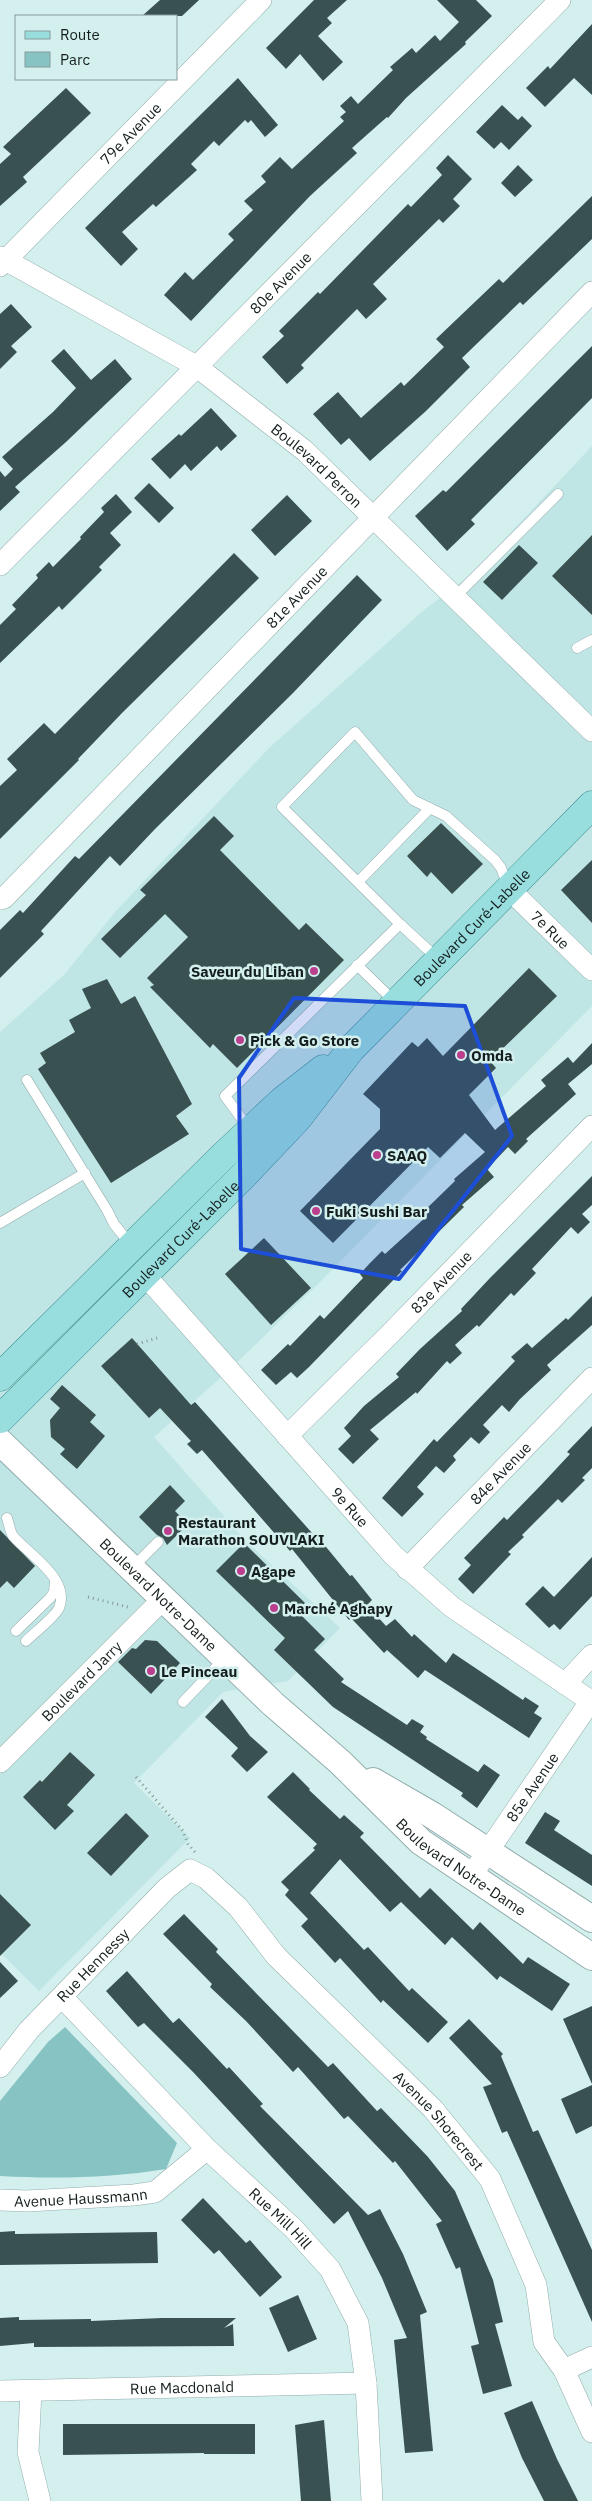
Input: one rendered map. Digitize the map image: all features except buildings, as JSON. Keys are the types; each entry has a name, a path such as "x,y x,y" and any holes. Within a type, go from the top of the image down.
{"main road":[{"name":"Boulevard Curé-Labelle","path":"1,1436 144,1274 207,1213 298,1118 351,1049 592,805"},
{"name":"Boulevard Curé-Labelle","path":"0,1376 250,1130 282,1101 351,1049"}],"street":[{"name":"79e Avenue","path":"2,261 261,0"},
{"name":"80e Avenue","path":"0,565 560,0"},
{"name":"Boulevard Perron","path":"2,261 196,366 305,451 592,731"},
{"name":"81e Avenue","path":"0,899 4,898 592,292"},
{"name":"7e Rue","path":"509,889 592,970"},
{"name":"83e Avenue","path":"286,1436 384,1340 592,1126"},
{"name":"9e Rue","path":"144,1274 286,1436 407,1569 472,1622 592,1701"},
{"name":"84e Avenue","path":"407,1569 592,1378"},
{"name":"Boulevard Notre-Dame","path":"1,1436 163,1598 284,1714 340,1762 421,1842 592,1957"},
{"name":"Boulevard Jarry","path":"0,1762 163,1598"},
{"path":"565,1684 592,1655"},
{"name":"85e Avenue","path":"471,1876 592,1701"},
{"name":"Boulevard Notre-Dame","path":"340,1762 432,1815 592,1919"},
{"name":"Rue Hennessy","path":"0,2067 29,2030 167,1888 196,1864"},
{"name":"Avenue Shorecrest","path":"196,1864 206,1878 238,1907 276,1956 432,2109 490,2179 536,2285 544,2342 564,2370 592,2432"},
{"name":"Rue Mill Hill","path":"62,1997 207,2149 293,2228 330,2269 358,2323 366,2383 372,2501"},
{"name":"Avenue Haussmann","path":"0,2200 46,2200 155,2192 207,2149"},
{"path":"564,2370 592,2357"},
{"name":"Rue Macdonald","path":"0,2391 366,2383"},
{"path":"31,2390 28,2452 40,2501"}],"lane":[{"path":"455,596 558,494"},
{"path":"577,648 592,640"},
{"path":"439,960 282,807 355,732 412,800 446,816 495,860 501,868 509,889"},
{"path":"358,882 430,808"},
{"path":"250,1130 224,1096 400,924"},
{"path":"358,965 396,1003"},
{"path":"27,1080 85,1173 114,1224 131,1245"},
{"path":"0,1223 85,1173"},
{"path":"7,1518 12,1535 45,1566 55,1579 60,1596 58,1609 26,1641"},
{"path":"132,1568 158,1542"},
{"path":"16,1631 50,1598 54,1592 55,1579"},
{"path":"183,1702 225,1657"}],"path":[{"path":"137,1344 157,1338"},
{"path":"88,1597 131,1608"},
{"path":"136,1777 183,1830 196,1864"}],"highlighted area":[{"path":"294,998 465,1006 512,1136 399,1279 241,1249 239,1078"}],"shaded area":[{"path":"592,446 592,1006 317,1285 228,1371 154,1437 248,1543 340,1628 288,1681 223,1692 134,1783 190,1838 39,1991 0,1952 0,1032 64,975 116,911 268,749 424,610 472,574"}],"green space":[{"path":"65,2027 177,2143 166,2169 83,2177 0,2176 0,2101 48,2042"}],"place":[{"name":"Saveur du Liban","path":"314,971"},
{"name":"Pick & Go Store","path":"240,1040"},
{"name":"Omda","path":"461,1055"},
{"name":"SAAQ","path":"377,1155"},
{"name":"Fuki Sushi Bar","path":"316,1211"},
{"name":"Restaurant Marathon SOUVLAKI","path":"168,1531"},
{"name":"Agape","path":"241,1571"},
{"name":"Marché Aghapy","path":"274,1608"},
{"name":"Le Pinceau","path":"151,1671"}]}
